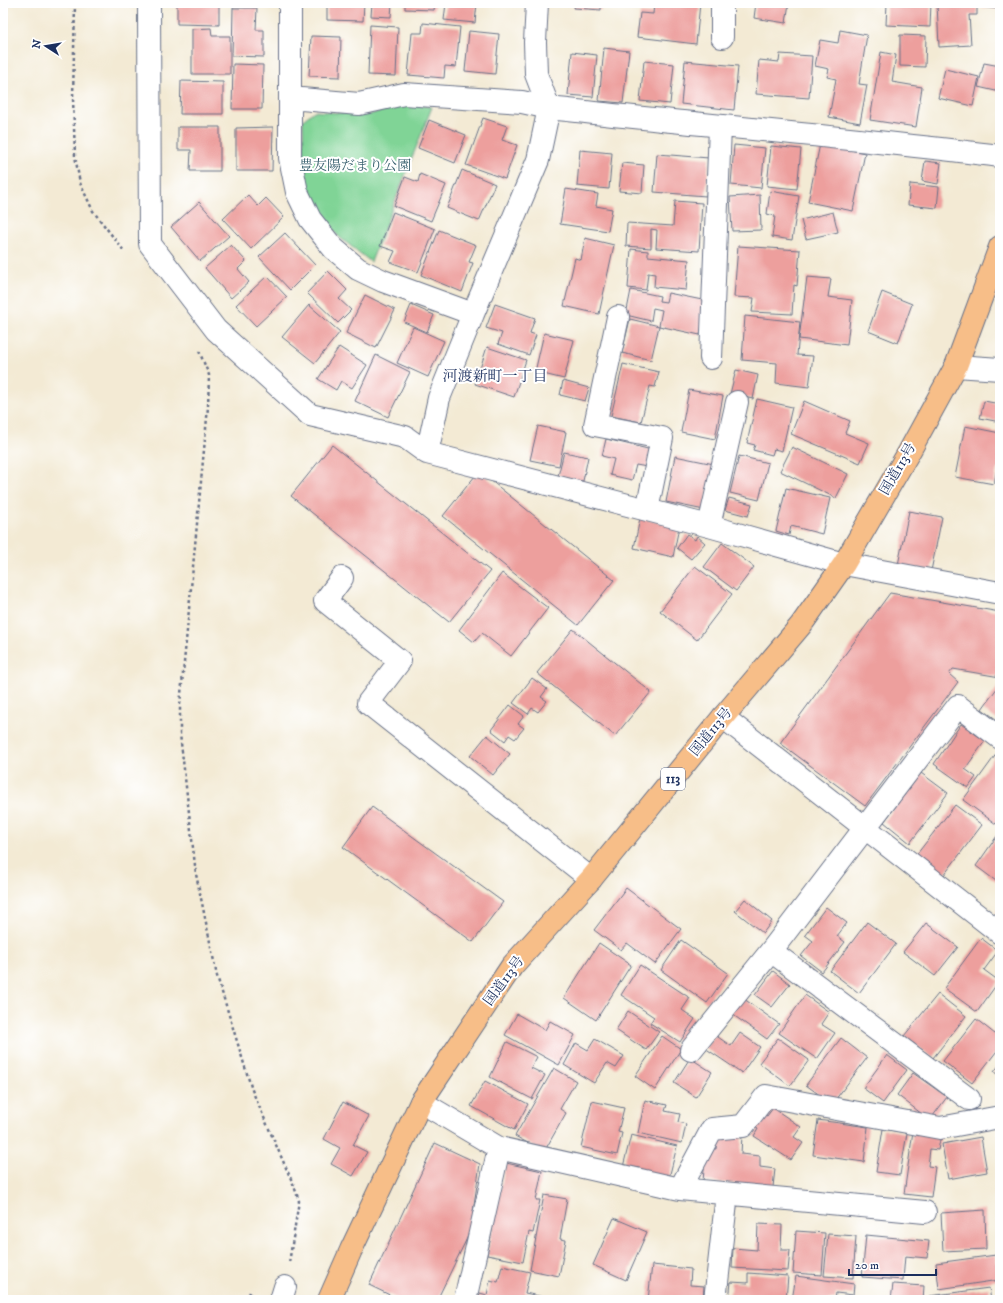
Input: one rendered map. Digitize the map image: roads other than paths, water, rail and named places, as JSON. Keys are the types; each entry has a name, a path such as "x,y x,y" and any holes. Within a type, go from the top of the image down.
{"highway":[{"name":"国道113号","path":"329,1300 421,1102 512,966 591,879 723,717 801,625 844,564 909,452 956,366 999,253"}],"street":[{"path":"149,3 150,244 216,330 310,415 405,436 427,453 709,526 844,564 1000,593"},
{"path":"290,3 290,158 297,192 310,219 333,248 358,269 383,281 473,314"},
{"path":"427,453 439,398 538,160 549,108 536,74 535,42 537,3"},
{"path":"722,3 722,37"},
{"path":"290,98 359,104 404,94 522,102 549,108 720,127 920,146 1000,156"},
{"path":"711,358 720,127"},
{"path":"618,317 595,425 662,438 646,510"},
{"path":"956,366 1000,369"},
{"path":"709,526 737,402"},
{"path":"342,578 325,601 400,661 368,703 591,879"},
{"path":"691,1050 771,950 958,706 1000,738"},
{"path":"723,717 1000,933"},
{"path":"771,950 968,1099"},
{"path":"680,1189 712,1129 743,1126 766,1096 940,1128 1000,1117"},
{"path":"421,1102 499,1148 680,1189 925,1212"},
{"path":"464,1300 499,1148"},
{"path":"715,1300 727,1194"}],"district":[{"name":"河渡新町一丁目","path":"495,376"}],"park label":[{"name":"豊友陽だまり公園","path":"355,166"}]}
